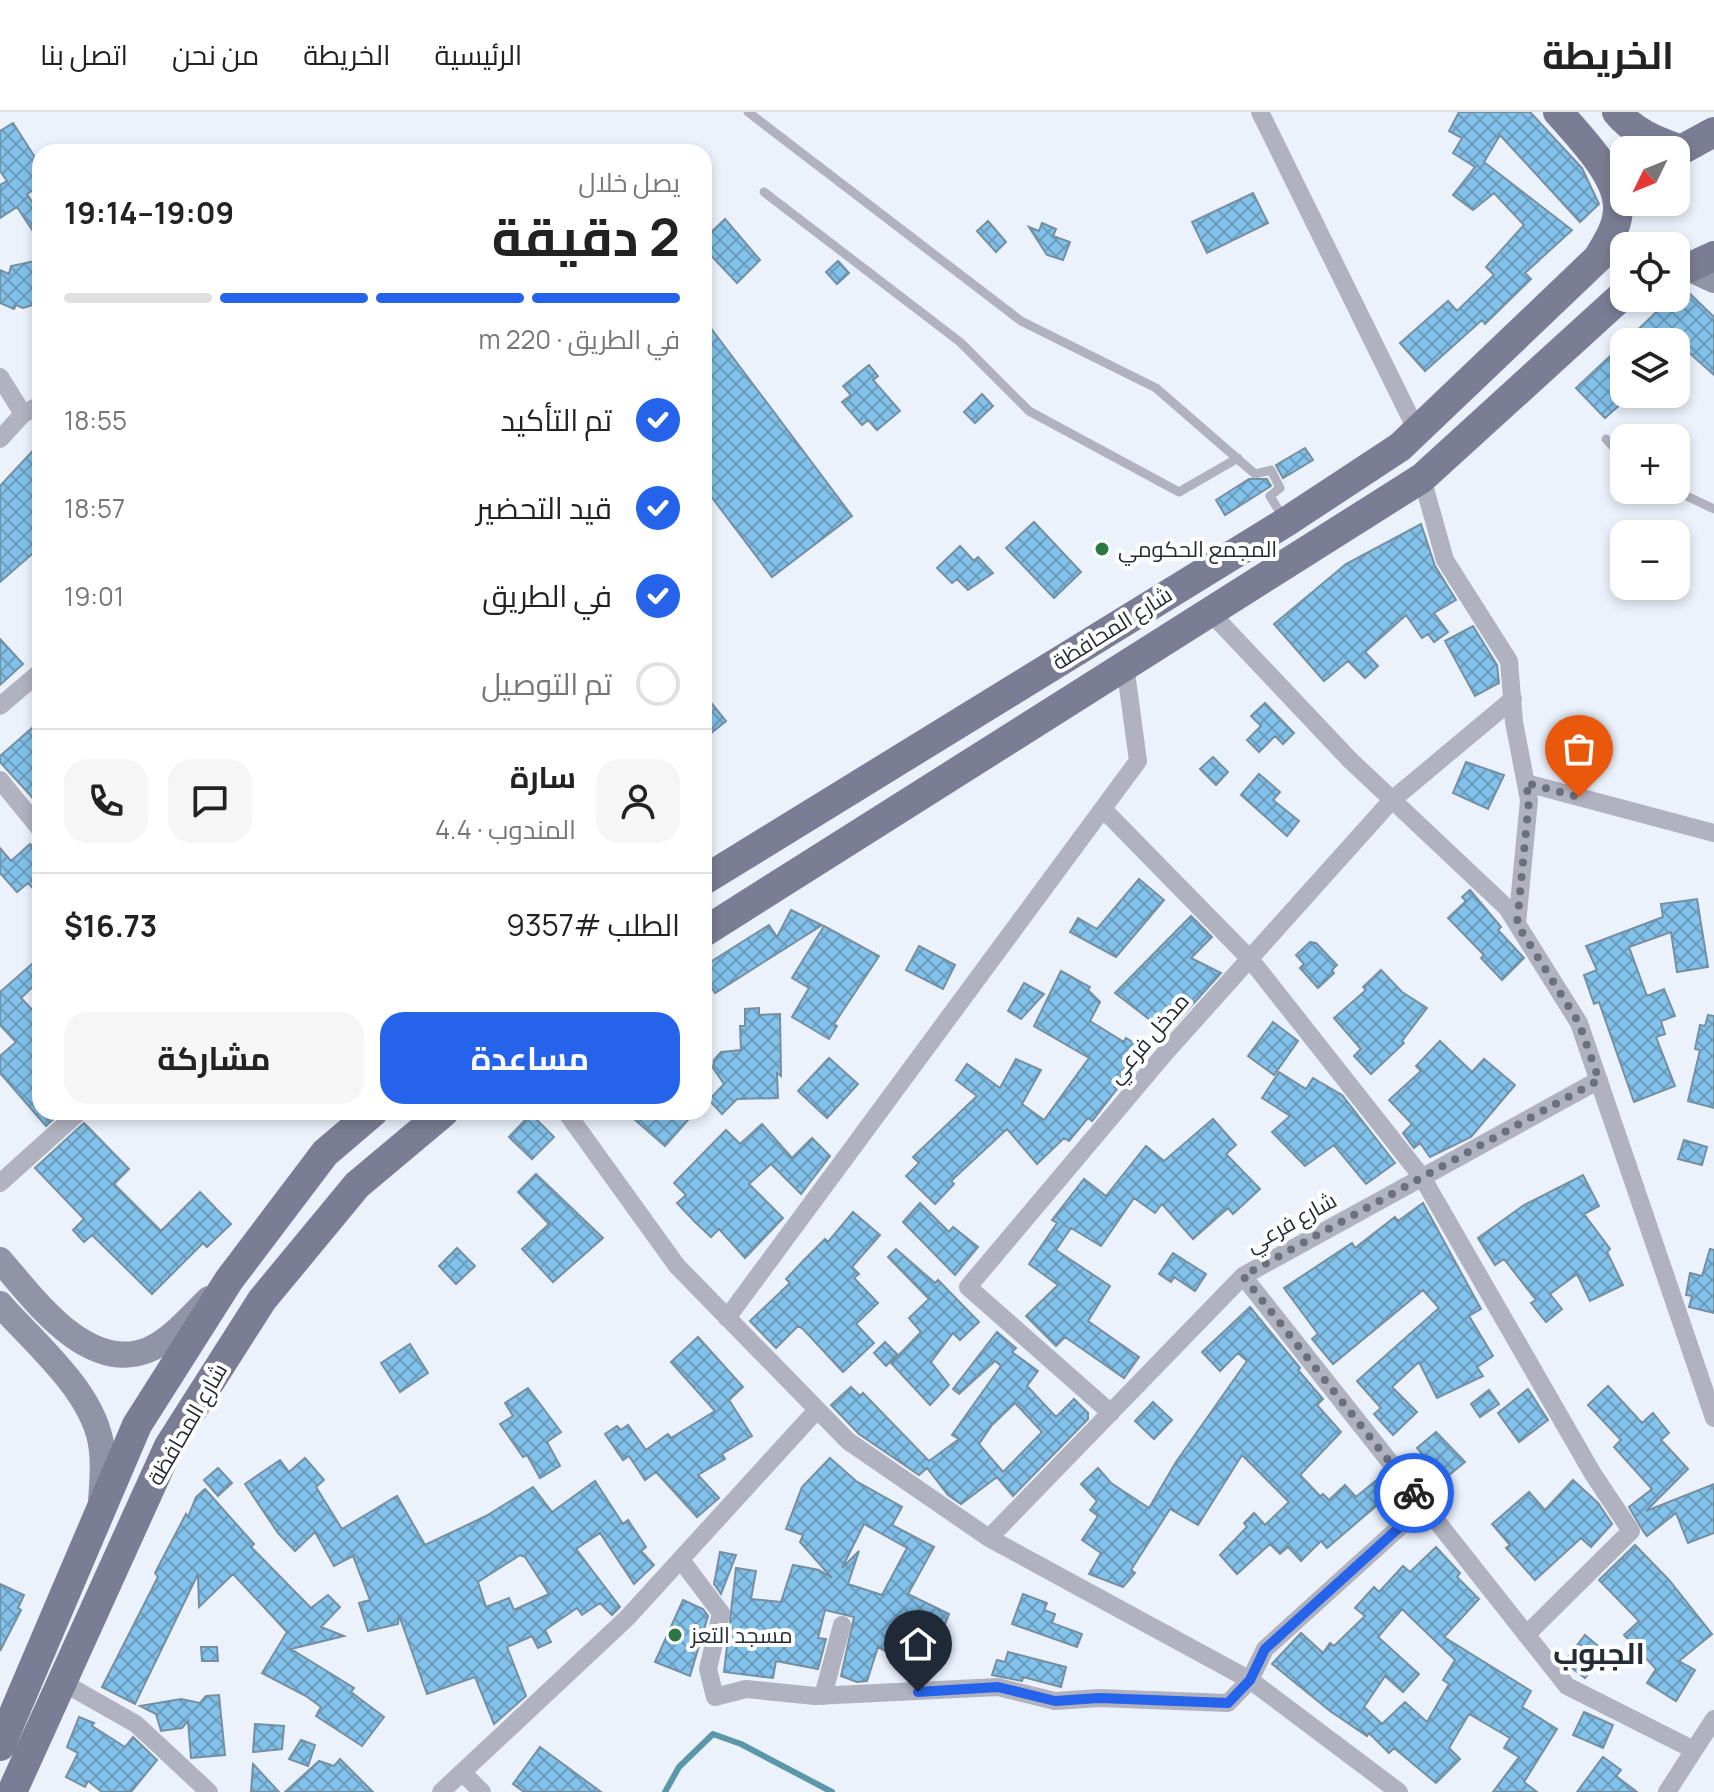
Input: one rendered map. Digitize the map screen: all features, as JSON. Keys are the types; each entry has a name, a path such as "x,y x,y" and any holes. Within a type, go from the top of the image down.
{"main road":[{"path":"1558,112 1594,153 1610,178"},
{"path":"1617,112 1627,124 1647,136"},
{"path":"1690,144 1714,132"},
{"path":"1690,152 1714,162"},
{"name":"شارع المحافظة","path":"712,875 1286,522 1400,447 1598,258 1612,233 1616,216"},
{"name":"شارع المحافظة","path":"712,927 1422,478 1610,307"},
{"path":"1286,522 1305,553"},
{"name":"شارع المحافظة","path":"0,1746 137,1425 229,1280 325,1153 364,1120"},
{"name":"شارع المحافظة","path":"12,1792 169,1446 262,1300 357,1185 434,1120"}],"street":[{"path":"1260,112 1417,431"},
{"path":"0,377 32,410 0,439"},
{"path":"1422,478 1445,560 1509,661 1529,800 1517,924"},
{"path":"1211,613 1392,800 1507,908 1579,1023 1714,1418"},
{"path":"727,1318 1138,761 1125,665"},
{"path":"0,706 32,679"},
{"name":"مدخل فرعي","path":"1111,1413 968,1287 1250,959 1392,800 1513,699"},
{"path":"0,780 32,819"},
{"path":"1526,783 1714,833"},
{"path":"1103,809 1250,959 1422,1177 1593,1474 1631,1531 1526,1635"},
{"name":"شارع فرعي","path":"989,1538 1243,1276 1599,1080"},
{"path":"0,1183 70,1120"},
{"path":"572,1120 677,1266 848,1441 989,1538 1250,1680 1399,1792"},
{"path":"0,1260 66,1331 99,1349 125,1354 146,1351 162,1343 229,1280"},
{"path":"1243,1276 1567,1686 1694,1750"},
{"path":"0,1304 75,1389 92,1417 102,1451 101,1514"},
{"path":"441,1792 627,1618 817,1410"},
{"path":"681,1560 721,1613 708,1669 715,1697 746,1689 823,1696 998,1687 1055,1701 1099,1698 1228,1703 1250,1680 1265,1649 1424,1505"},
{"path":"823,1696 842,1625"},
{"path":"62,1682 136,1724 209,1792"},
{"path":"1667,1792 1714,1719"},
{"path":"462,1772 482,1792"}],"lane":[{"path":"748,112 1021,321 1156,388 1255,474 1271,470 1280,488 1270,496 1286,522"},
{"path":"764,192 960,342 1029,411 1179,492 1238,458"},
{"path":"1606,439 1610,443"},
{"path":"1690,498 1714,509"}],"building":[{"path":"1459,112 1530,112 1582,168 1599,204 1580,222 1500,135 1484,162 1572,230 1525,273 1531,279 1485,324 1482,320 1425,371 1400,343 1448,301 1457,311 1494,275 1486,267 1524,225 1494,193 1473,210 1453,195 1475,167 1453,153 1462,138 1449,131"},
{"path":"13,123 32,153 32,191 27,194 32,202 32,230 17,207 0,218 0,185 7,181 0,171 0,131"},
{"path":"1253,193 1268,223 1207,253 1192,222"},
{"path":"725,219 760,260 737,283 712,256 712,231"},
{"path":"988,221 1006,242 996,252 977,231"},
{"path":"1042,223 1056,229 1053,236 1070,242 1063,260 1047,255 1029,227 1039,231"},
{"path":"838,261 849,273 837,284 826,272"},
{"path":"32,262 32,305 23,308 16,305 14,309 0,303 0,270 9,274 11,266"},
{"path":"1690,294 1714,317 1714,375 1690,354 1690,328 1640,328 1656,312 1690,312"},
{"path":"712,330 852,516 772,577 712,498"},
{"path":"1610,356 1610,408 1616,408 1605,418 1576,388"},
{"path":"869,365 878,376 873,380 900,411 877,430 868,420 862,425 842,402 851,395 843,386"},
{"path":"982,394 993,406 975,423 964,412"},
{"path":"1305,448 1313,460 1283,478 1276,465"},
{"path":"32,452 32,554 0,582 0,486"},
{"path":"1249,479 1267,479 1271,486 1225,515 1216,500"},
{"path":"1034,522 1081,572 1054,598 1006,548"},
{"path":"1421,524 1435,566 1456,600 1434,613 1448,632 1434,642 1428,634 1422,638 1406,615 1365,652 1378,666 1365,678 1348,661 1324,681 1274,624 1346,564"},
{"path":"960,546 974,561 978,557 993,573 968,590 957,579 952,583 937,568"},
{"path":"1473,626 1497,665 1499,683 1475,696 1445,641"},
{"path":"0,639 23,664 0,685"},
{"path":"1265,703 1294,733 1283,744 1275,736 1259,752 1247,740 1261,726 1251,716"},
{"path":"712,704 726,721 712,732"},
{"path":"32,728 32,797 0,762 0,756"},
{"path":"1213,757 1228,772 1216,785 1200,769"},
{"path":"1466,762 1504,775 1488,809 1453,793"},
{"path":"1259,774 1280,792 1273,800 1299,821 1287,836 1241,795"},
{"path":"30,844 32,846 32,887 28,883 17,892 0,873 0,848 11,861"},
{"path":"1139,879 1164,900 1116,957 1070,932 1078,918 1097,929"},
{"path":"1470,890 1501,927 1498,930 1524,958 1502,980 1481,958 1484,955 1448,918 1466,901 1462,897"},
{"path":"1697,899 1708,967 1677,972 1671,932 1629,947 1647,996 1664,989 1675,1016 1661,1021 1665,1034 1656,1037 1675,1086 1634,1102 1599,1002 1594,1004 1584,975 1597,970 1586,946 1663,917 1661,904"},
{"path":"791,910 822,925 715,993 712,988 712,961 769,925 777,937"},
{"path":"1191,916 1212,937 1191,958 1221,973 1167,1033 1115,993"},
{"path":"824,926 879,956 834,1024 837,1026 829,1039 792,1017 809,988 792,978"},
{"path":"1310,942 1316,943 1337,965 1332,970 1334,973 1318,988 1300,968 1304,964 1296,955"},
{"path":"919,946 955,965 943,989 906,970"},
{"path":"32,964 32,988 21,998 32,1010 32,1110 0,1073 0,1056 16,1042 0,1025 0,992"},
{"path":"1381,970 1402,992 1427,1008 1402,1041 1404,1043 1371,1074 1354,1056 1361,1049 1334,1018 1366,990 1363,987"},
{"path":"1061,971 1090,987 1088,990 1100,1002 1090,1021 1124,1042 1126,1038 1139,1046 1114,1087 1117,1089 1092,1121 1088,1118 1069,1141 1064,1138 1037,1164 1007,1129 951,1181 954,1184 935,1204 906,1176 919,1163 913,1157 977,1096 956,1080 967,1064 1000,1088 1016,1059 1041,1070 1022,1104 1044,1120 1089,1058 1034,1026"},
{"path":"1024,983 1044,994 1021,1019 1008,1011"},
{"path":"759,1008 759,1015 780,1014 781,1076 777,1073 778,1098 737,1099 722,1114 712,1103 712,1097 724,1084 713,1068 714,1060 721,1052 741,1050 740,1026 745,1026 745,1009"},
{"path":"1708,1015 1714,1016 1714,1108 1688,1101 1700,1050 1695,1049 1700,1025 1705,1026"},
{"path":"1273,1022 1298,1041 1274,1075 1248,1056"},
{"path":"1440,1041 1472,1072 1484,1059 1515,1085 1471,1137 1430,1157 1420,1143 1414,1148 1403,1133 1412,1124 1389,1100 1421,1071 1416,1066"},
{"path":"829,1058 858,1084 827,1118 798,1091"},
{"path":"1279,1072 1306,1089 1313,1078 1342,1095 1395,1163 1366,1184 1334,1145 1305,1166 1272,1132 1290,1116 1262,1098"},
{"path":"1213,1119 1236,1145 1226,1154 1260,1189 1233,1214 1228,1208 1193,1239 1162,1204 1155,1213 1134,1198 1101,1246 1071,1228 1056,1250 1110,1286 1088,1321 1139,1357 1124,1378 1065,1337 1056,1346 1026,1316 1058,1285 1029,1264 1057,1223 1052,1220 1084,1179 1106,1196 1146,1146 1164,1161"},
{"path":"525,1120 537,1120 554,1137 532,1159 509,1137"},
{"path":"635,1120 688,1120 665,1146"},
{"path":"84,1123 129,1169 114,1184 161,1231 200,1192 231,1224 207,1247 203,1243 152,1294 92,1235 84,1242 73,1230 84,1219 35,1168"},
{"path":"762,1124 792,1158 812,1138 830,1156 801,1194 771,1164 749,1184 783,1218 745,1258 719,1229 711,1237 677,1203 686,1195 674,1183 726,1130 740,1144"},
{"path":"1684,1140 1707,1147 1702,1165 1678,1159"},
{"path":"536,1174 603,1238 553,1282 522,1249 549,1224 518,1192"},
{"path":"1583,1175 1599,1206 1584,1214 1610,1249 1607,1252 1623,1285 1590,1301 1577,1274 1550,1294 1562,1309 1546,1322 1531,1303 1536,1300 1504,1259 1495,1265 1478,1238 1524,1205"},
{"path":"920,1203 949,1232 953,1227 978,1247 955,1275 903,1222"},
{"path":"1423,1203 1481,1309 1469,1316 1493,1356 1477,1367 1483,1376 1437,1398 1419,1362 1392,1387 1417,1412 1393,1435 1374,1414 1381,1408 1357,1381 1439,1308 1423,1290 1333,1364 1312,1339 1318,1334 1284,1288 1352,1243 1355,1248 1395,1217 1398,1221"},
{"path":"853,1212 880,1235 852,1267 859,1274 854,1278 878,1303 856,1324 874,1343 843,1372 798,1326 776,1348 750,1321 790,1283 786,1279 825,1239 828,1242"},
{"path":"457,1248 475,1266 456,1284 439,1266"},
{"path":"896,1249 935,1283 938,1280 979,1322 960,1340 953,1333 931,1362 949,1385 930,1405 891,1363 921,1332 909,1318 929,1299 888,1257"},
{"path":"1710,1249 1714,1250 1714,1313 1689,1307 1692,1296 1686,1295 1690,1273 1702,1276"},
{"path":"1173,1253 1206,1274 1195,1291 1174,1277 1171,1282 1159,1274"},
{"path":"1250,1307 1323,1399 1317,1405 1341,1432 1300,1475 1320,1496 1323,1494 1329,1500 1345,1485 1356,1497 1384,1474 1396,1489 1327,1548 1321,1541 1301,1561 1288,1547 1280,1554 1270,1544 1237,1574 1220,1555 1247,1527 1244,1523 1254,1513 1265,1525 1289,1502 1242,1455 1198,1525 1170,1509 1131,1570 1135,1573 1123,1587 1089,1574 1101,1553 1082,1540 1098,1516 1090,1510 1097,1501 1081,1484 1098,1468 1111,1483 1149,1508 1176,1462 1247,1361 1238,1353 1220,1371 1202,1352"},
{"path":"997,1332 1016,1348 1012,1352 1038,1371 1027,1386 1056,1417 1074,1399 1088,1413 1088,1419 1013,1496 997,1477 961,1504 948,1495 927,1468 919,1475 859,1434 831,1405 851,1387 860,1396 863,1393 929,1461 959,1439 952,1435 1001,1366 995,1361 959,1394 953,1389","holes":["1015,1403 1042,1432 1003,1472 979,1444 992,1425"]},
{"path":"698,1337 743,1387 729,1400 752,1436 722,1454 725,1459 698,1475 719,1498 697,1517 656,1472 645,1480 629,1456 623,1460 605,1434 617,1426 621,1430 628,1425 646,1450 668,1434 671,1438 715,1411 671,1362"},
{"path":"885,1342 897,1354 886,1366 874,1353"},
{"path":"410,1344 428,1373 400,1392 381,1363"},
{"path":"1608,1386 1642,1423 1653,1413 1669,1433 1661,1440 1688,1469 1646,1511 1714,1484 1714,1533 1688,1543 1676,1513 1647,1536 1643,1531 1629,1507 1652,1489 1614,1447 1621,1440 1588,1405"},
{"path":"528,1388 561,1432 547,1442 560,1466 540,1478 527,1455 523,1457 500,1424 513,1416 505,1403"},
{"path":"1528,1389 1548,1420 1519,1442 1498,1413"},
{"path":"1489,1390 1499,1404 1480,1417 1471,1404"},
{"path":"1153,1402 1172,1420 1154,1439 1135,1421"},
{"path":"1436,1432 1465,1462 1443,1480 1417,1448"},
{"path":"305,1458 324,1480 316,1487 342,1529 397,1496 425,1545 486,1516 533,1487 552,1512 595,1481 623,1524 628,1520 646,1547 641,1551 654,1565 634,1584 600,1533 576,1549 620,1607 612,1615 600,1603 582,1615 577,1608 545,1630 551,1642 538,1648 532,1636 507,1647 526,1696 494,1724 475,1677 427,1694 399,1615 398,1624 368,1631 359,1603 370,1600 353,1556 334,1566 315,1532 295,1551 278,1533 245,1484 280,1460 289,1472","holes":["520,1555 525,1557 549,1594 514,1610 509,1598 486,1607 478,1582"]},
{"path":"830,1458 856,1481 902,1507 892,1525 934,1547 908,1594 949,1614 924,1671 878,1647 867,1681 857,1682 841,1676 854,1617 825,1610 818,1638 826,1639 818,1669 776,1661 773,1678 724,1672 736,1568 756,1571 751,1599 781,1602 793,1565 819,1570 832,1578 800,1542 803,1535 786,1529 802,1487","holes":["864,1524 907,1548 882,1595 848,1584 859,1551 842,1568"]},
{"path":"218,1468 232,1483 218,1496 204,1480"},
{"path":"1573,1480 1598,1503 1612,1524 1591,1547 1581,1538 1535,1580 1506,1548 1510,1545 1492,1524 1529,1492 1545,1510"},
{"path":"205,1489 254,1544 251,1547 311,1608 328,1595 340,1607 321,1627 344,1636 291,1649 354,1688 351,1692 384,1717 362,1746 316,1716 321,1707 306,1696 262,1673 287,1632 233,1574 199,1607 198,1574 135,1704 102,1687 158,1577 155,1573 186,1514 188,1517 196,1497"},
{"path":"1635,1545 1669,1580 1712,1634 1679,1661 1695,1670 1676,1701 1647,1683 1656,1669 1624,1635 1639,1621 1599,1580"},
{"path":"1436,1547 1460,1573 1457,1577 1479,1599 1444,1637 1531,1691 1522,1707 1557,1729 1524,1782 1537,1792 1493,1792 1519,1757 1504,1748 1510,1738 1469,1714 1449,1748 1460,1759 1436,1783 1394,1748 1389,1753 1369,1733 1367,1736 1330,1711 1272,1664 1301,1633 1323,1653 1330,1643 1334,1646 1365,1616 1355,1608 1374,1587 1379,1592 1403,1566 1410,1572","holes":["1402,1609 1455,1660 1443,1680 1449,1684 1427,1722 1405,1702 1382,1724 1364,1707 1385,1676 1403,1692 1419,1674 1378,1637"]},
{"path":"720,1552 736,1555 721,1594 714,1584"},
{"path":"0,1584 24,1595 18,1608 21,1610 0,1651"},
{"path":"1023,1594 1047,1603 1044,1610 1055,1614 1052,1623 1082,1634 1077,1647 1012,1624"},
{"path":"683,1600 703,1609 708,1616 690,1676 655,1662"},
{"path":"1585,1635 1605,1652 1585,1678 1564,1662"},
{"path":"201,1647 217,1647 218,1661 202,1661"},
{"path":"1008,1652 1066,1667 1061,1687 1023,1677 1022,1681 992,1675 997,1660 1005,1662"},
{"path":"219,1695 225,1755 191,1758 188,1721 182,1728 161,1731 156,1714 140,1706 181,1699 200,1703 206,1696"},
{"path":"1584,1712 1613,1725 1603,1748 1573,1735"},
{"path":"79,1717 94,1723 92,1726 125,1747 133,1737 157,1760 131,1792 102,1792 88,1781 85,1787 66,1777 78,1753 67,1747"},
{"path":"255,1724 284,1726 282,1749 253,1752"},
{"path":"301,1740 315,1745 308,1766 289,1759"},
{"path":"540,1747 601,1792 524,1792 513,1784"},
{"path":"1603,1757 1621,1770 1616,1776 1637,1792 1577,1792"},
{"path":"340,1759 373,1792 285,1792 319,1761 334,1766"},
{"path":"253,1764 279,1792 251,1792"}],"waterway":[{"path":"665,1792 679,1767 713,1734 741,1744 832,1792"}],"way so far":[{"path":"1414,1493 1243,1276 1599,1080 1579,1023 1517,924 1529,800 1526,783 1579,797"}],"place":[{"name":"المجمع الحكومي","path":"1102,549"},
{"name":"مسجد التعز","path":"675,1635"}],"district":[{"name":"الجبوب","path":"1599,1652"}],"route":[{"path":"918,1692 998,1687 1055,1701 1099,1698 1228,1703 1250,1680 1265,1649 1424,1505 1414,1493"}]}
